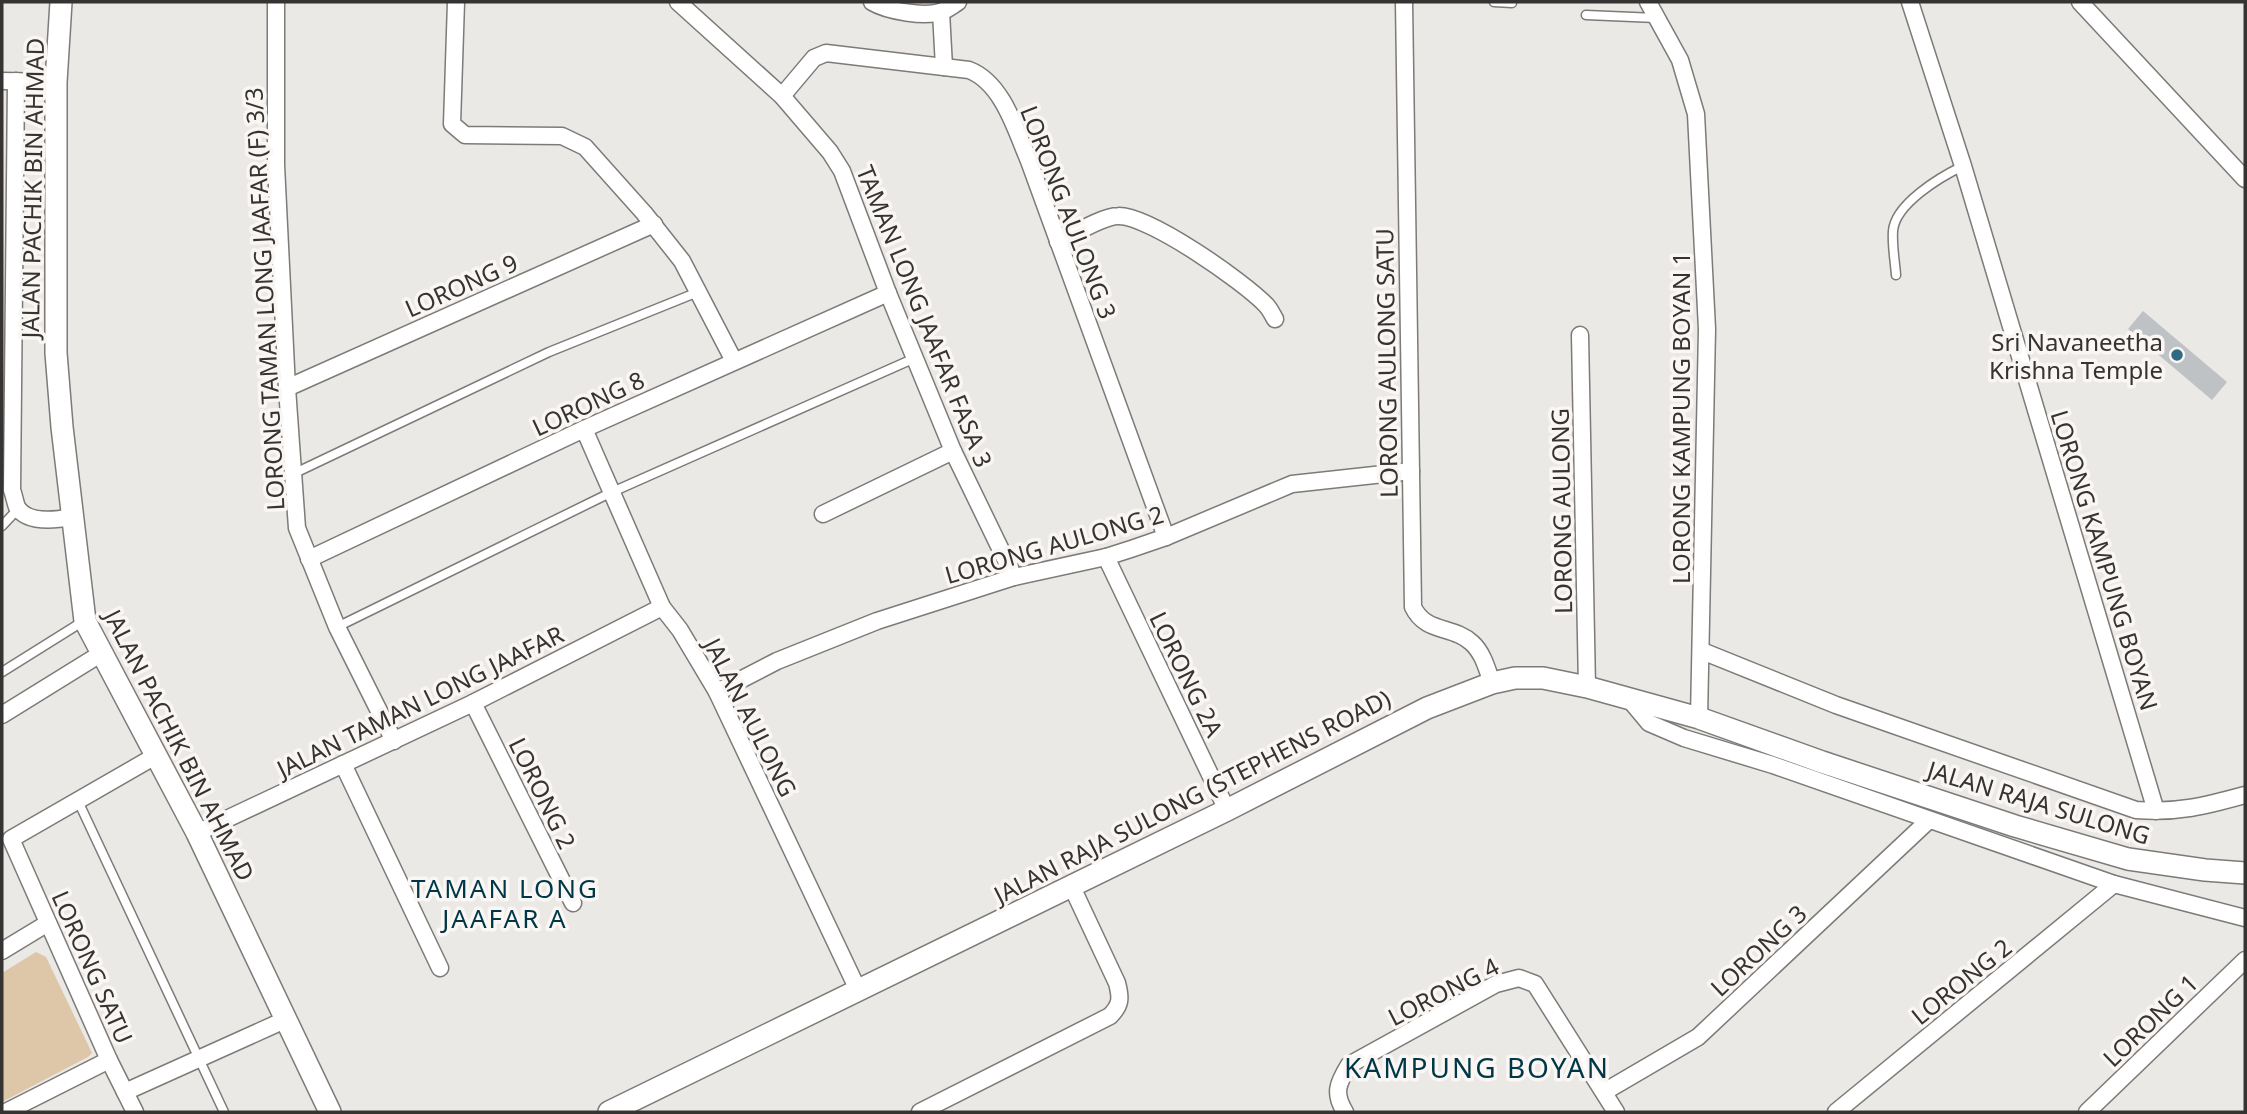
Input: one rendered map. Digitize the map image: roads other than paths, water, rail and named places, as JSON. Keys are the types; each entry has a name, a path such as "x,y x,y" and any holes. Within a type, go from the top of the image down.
{"street":[{"name":"JALAN PACHIK BIN AHMAD","path":"61,2 56,82 56,353 85,621 197,833 331,1112"},
{"name":"LORONG TAMAN LONG JAAFAR (F) 3/3","path":"276,2 276,164 297,528 337,627 394,741"},
{"path":"456,2 452,124 465,135 562,136 585,147 654,224 682,261 734,361"},
{"name":"TAMAN LONG JAAFAR FASA 3","path":"678,2 782,96 830,152 842,171 888,293 953,451 1014,578"},
{"path":"872,2 898,12 942,12 958,2"},
{"name":"LORONG AULONG SATU","path":"1404,2 1413,607 1418,617 1428,625 1458,634 1472,643 1482,656 1492,683"},
{"name":"LORONG KAMPUNG BOYAN 1","path":"1648,2 1680,60 1696,114 1707,329 1699,718"},
{"name":"LORONG KAMPUNG BOYAN","path":"1910,2 1963,166 2156,811"},
{"path":"2080,2 2245,179"},
{"path":"942,12 944,67"},
{"name":"LORONG AULONG 3","path":"782,96 814,58 826,53 969,70 981,75 1002,101 1029,162 1166,537"},
{"path":"56,82 9,81 7,490 18,509 27,515 51,521 72,517"},
{"path":"1058,242 1115,215 1128,217 1163,234 1225,271 1268,306 1275,319"},
{"name":"LORONG 9","path":"287,388 654,224"},
{"name":"LORONG 8","path":"309,559 584,429 888,293"},
{"name":"LORONG AULONG","path":"1580,335 1587,687"},
{"name":"JALAN AULONG","path":"584,429 662,607 680,630 718,692 858,990"},
{"path":"823,514 953,451"},
{"name":"LORONG AULONG 2","path":"718,692 777,661 877,621 1014,578 1105,557 1166,537 1292,484 1411,471"},
{"name":"LORONG 2A","path":"1105,557 1227,810"},
{"name":"JALAN TAMAN LONG JAAFAR","path":"197,833 473,703 662,607"},
{"path":"1702,651 1836,705 2136,810 2191,809 2245,795"},
{"path":"2,715 102,653"},
{"name":"JALAN RAJA SULONG (STEPHENS ROAD)","path":"609,1112 1072,887 1427,708 1492,683 1515,678 1543,678 1587,687 1699,718 1822,762"},
{"path":"1629,699 1648,723 1684,738 1773,765 2114,884 2245,918"},
{"name":"LORONG 2","path":"473,703 573,903"},
{"path":"6,841 157,755"},
{"name":"JALAN RAJA SULONG","path":"1822,762 2015,826 2127,859 2245,873"},
{"path":"343,764 440,968"},
{"name":"LORONG 3","path":"1604,1092 1698,1037 1928,821"},
{"name":"LORONG SATU","path":"6,841 48,923 135,1112"},
{"name":"LORONG 2","path":"1836,1112 2114,884"},
{"path":"920,1112 1110,1016 1119,1007 1121,996 1117,983 1072,887"},
{"path":"2,951 48,923"},
{"name":"LORONG 1","path":"2087,1112 2245,960"},
{"name":"LORONG 4","path":"1342,1108 1338,1084 1349,1066 1496,984 1519,978 1535,984 1616,1112"},
{"path":"125,1092 288,1019"},
{"path":"6,1112 109,1060"}],"lane":[{"path":"1494,2 1511,3"},
{"path":"1586,15 1657,18"},
{"path":"1896,275 1893,231 1900,213 1927,186 1963,166"},
{"path":"295,473 549,352 698,292"},
{"path":"337,627 610,493 915,358"},
{"path":"2,526 18,509"},
{"path":"2,672 85,621"},
{"path":"78,801 224,1112"}],"place":[{"name":"Sri Navaneetha Krishna Temple","path":"2177,355"}],"district":[{"name":"TAMAN LONG JAAFAR A","path":"505,903"},
{"name":"KAMPUNG BOYAN","path":"1477,1067"}]}
